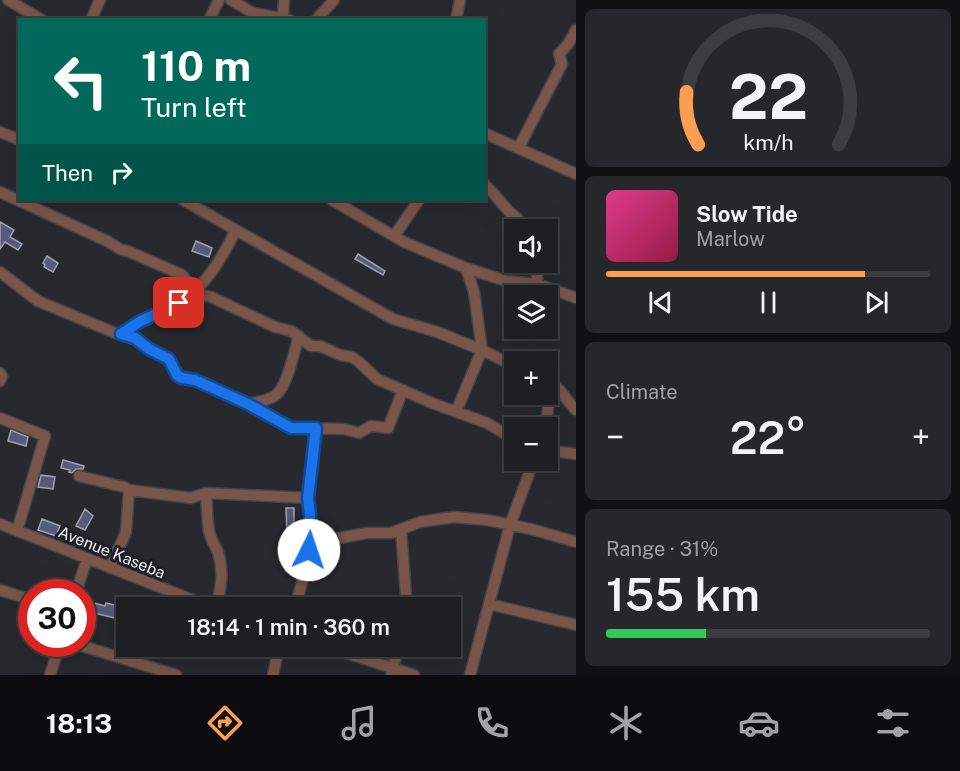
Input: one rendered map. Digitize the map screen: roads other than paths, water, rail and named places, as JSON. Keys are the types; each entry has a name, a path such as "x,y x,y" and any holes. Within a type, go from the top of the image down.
{"street":[{"path":"8,0 39,18"},
{"path":"92,18 100,0"},
{"path":"210,18 219,0"},
{"path":"231,0 254,13 286,18 284,0"},
{"path":"318,18 334,0"},
{"path":"456,18 460,0"},
{"path":"519,147 562,64 559,54 576,30"},
{"path":"0,132 18,139"},
{"path":"486,134 576,174"},
{"path":"486,186 520,219"},
{"path":"0,192 18,200"},
{"path":"20,201 120,249 178,273 186,279 194,292 211,297 275,327 291,331 311,345 352,357 377,379 487,423 504,433"},
{"path":"185,201 393,319 417,324 504,361"},
{"path":"334,201 404,242 466,268 506,281 538,284 576,298"},
{"path":"394,236 418,201"},
{"path":"121,334 139,322 179,303 194,292 206,281 236,230"},
{"path":"456,412 482,350 474,292 466,268"},
{"path":"0,272 38,301 115,333 135,338 149,349 169,359 177,375 182,378 195,380 248,404 291,428 344,429 359,433 371,426 388,428 403,390"},
{"path":"536,273 538,284"},
{"path":"248,404 277,394 282,386 299,336"},
{"path":"0,373 0,381"},
{"path":"558,388 576,410"},
{"path":"0,418 45,436 17,531"},
{"path":"298,597 311,544 308,498 316,428"},
{"path":"558,451 576,454"},
{"path":"470,675 510,525 530,471"},
{"path":"79,476 129,490 191,498 206,493 308,498"},
{"path":"110,568 126,532 129,490"},
{"path":"206,493 209,514 208,529 218,553 222,572 218,597"},
{"path":"283,550 367,533 391,533 420,522 454,517 487,520 576,542"},
{"name":"Avenue Kaseba","path":"0,524 186,597"},
{"path":"401,530 406,597"},
{"path":"80,579 87,559"},
{"path":"0,590 18,596"},
{"path":"489,604 576,625"},
{"path":"96,650 177,675"},
{"path":"50,675 56,657"},
{"path":"273,675 277,657"},
{"path":"353,657 392,672 414,675"},
{"path":"392,672 396,657"}]}
